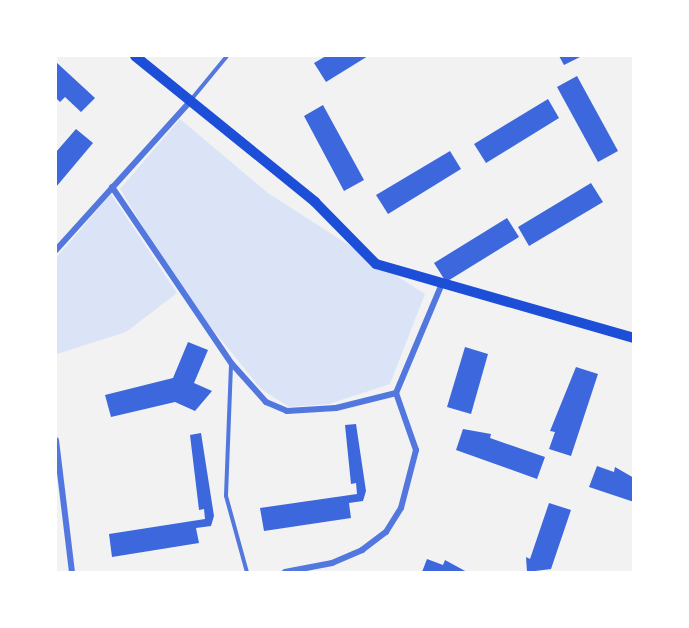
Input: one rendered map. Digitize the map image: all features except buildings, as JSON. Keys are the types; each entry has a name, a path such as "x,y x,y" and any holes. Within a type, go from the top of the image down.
{"main road":[{"path":"135,56 188,104 315,202 376,264 441,286 633,338"}],"street":[{"path":"56,250 188,104"},
{"path":"112,187 231,364 266,402 287,411 364,404 396,393"},
{"path":"285,573 332,563 362,550 386,532 401,508 416,450 396,393 441,286"},
{"path":"56,440 72,573"}],"lane":[{"path":"188,104 227,56"},
{"path":"231,364 226,496 247,573"}],"shaded area":[{"path":"180,119 268,193 425,294 390,384 329,404 289,407 261,389 184,294 120,189"},
{"path":"111,194 177,293 126,332 57,354 56,258"}]}
